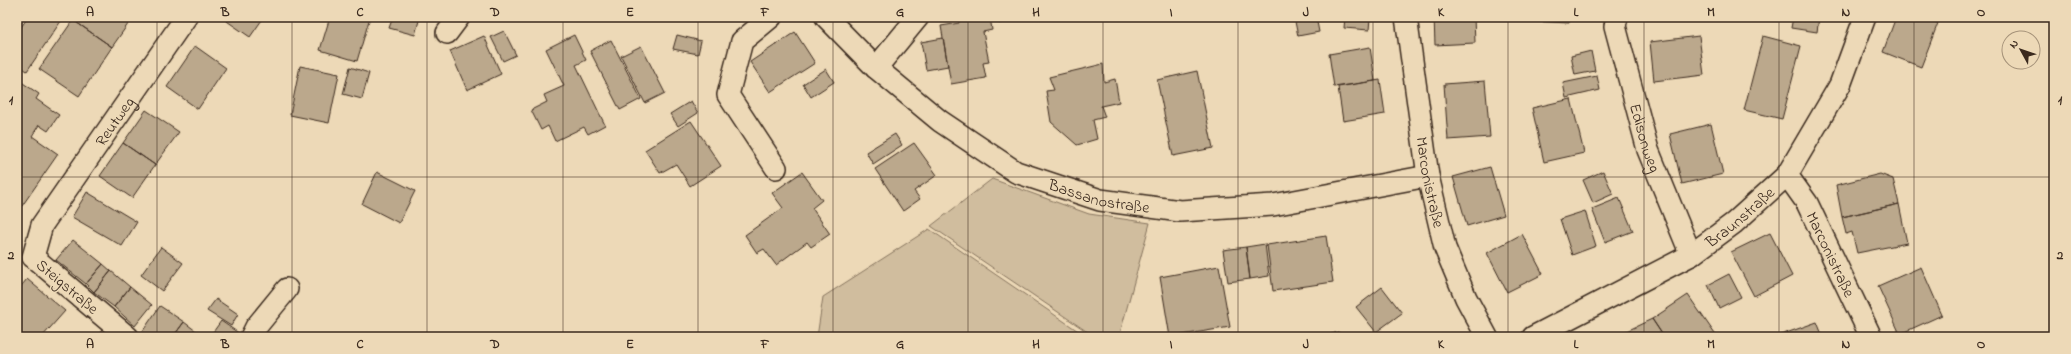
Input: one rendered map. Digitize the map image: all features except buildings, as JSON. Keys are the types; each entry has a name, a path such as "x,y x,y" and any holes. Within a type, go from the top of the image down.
{"street":[{"name":"Reutweg","path":"42,225 186,17"},
{"path":"771,17 742,41 728,95 776,168"},
{"name":"Bassanostraße","path":"826,17 876,68 940,121 1016,172 1100,200 1180,211 1273,205 1428,176"},
{"path":"876,68 918,17"},
{"name":"Marconistraße","path":"1406,17 1428,176 1446,248 1466,298 1487,337"},
{"name":"Edisonweg","path":"1617,17 1616,26 1648,150 1691,255"},
{"name":"Braunstraße","path":"1533,337 1691,255 1734,223 1787,175 1840,85 1865,17"},
{"name":"Marconistraße","path":"1787,175 1807,203 1871,337"},
{"name":"Steigstraße","path":"42,225 33,257 128,337"},
{"path":"251,337 256,327 287,289"}],"shaded area":[{"path":"992,179 1089,214 1150,223 1119,337 1095,337 931,226"},
{"path":"929,229 1087,337 817,337 823,297"}]}
